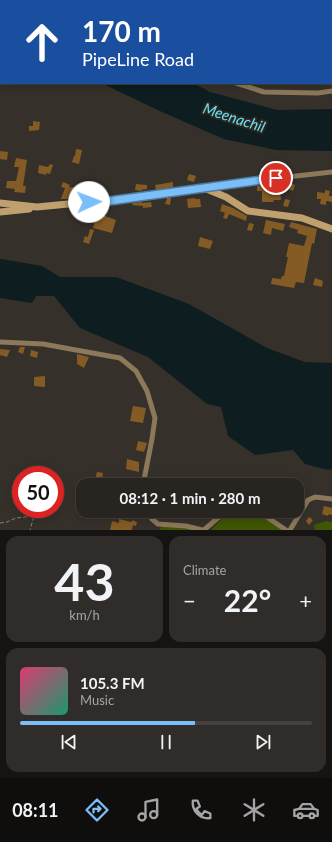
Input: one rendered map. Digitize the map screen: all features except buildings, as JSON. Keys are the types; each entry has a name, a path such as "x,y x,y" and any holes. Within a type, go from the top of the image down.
{"main road":[{"path":"0,212 37,207 109,201 204,188 226,197 248,211 302,218 332,229"},
{"path":"0,203 37,207"}],"street":[{"path":"239,84 264,92 318,93 332,91"},
{"path":"204,188 332,172"},
{"path":"0,342 43,344 120,358 136,371 147,391 155,418 144,478"},
{"path":"290,530 308,500 315,498 332,499"},
{"path":"152,518 158,524 186,526 203,530 218,518"},
{"path":"268,518 286,530"}],"path":[{"path":"0,523 16,518 34,516 30,530"}],"green space":[{"path":"223,518 264,518 282,530 211,530"},
{"path":"326,521 332,522 332,530 315,530 314,525"},
{"path":"163,522 193,530 160,530"}],"water":[{"name":"Meenachil","path":"103,84 195,84 210,92 277,110 332,109 332,151 276,150 224,139"},
{"path":"0,259 42,266 60,277 116,277 189,304 267,348 305,362 332,363 332,469 328,470 305,464 293,450 255,455 228,436 221,407 207,404 148,357 80,328 54,296 36,296 32,303 0,298"}],"route":[{"path":"89,202 109,201 276,178"}]}
